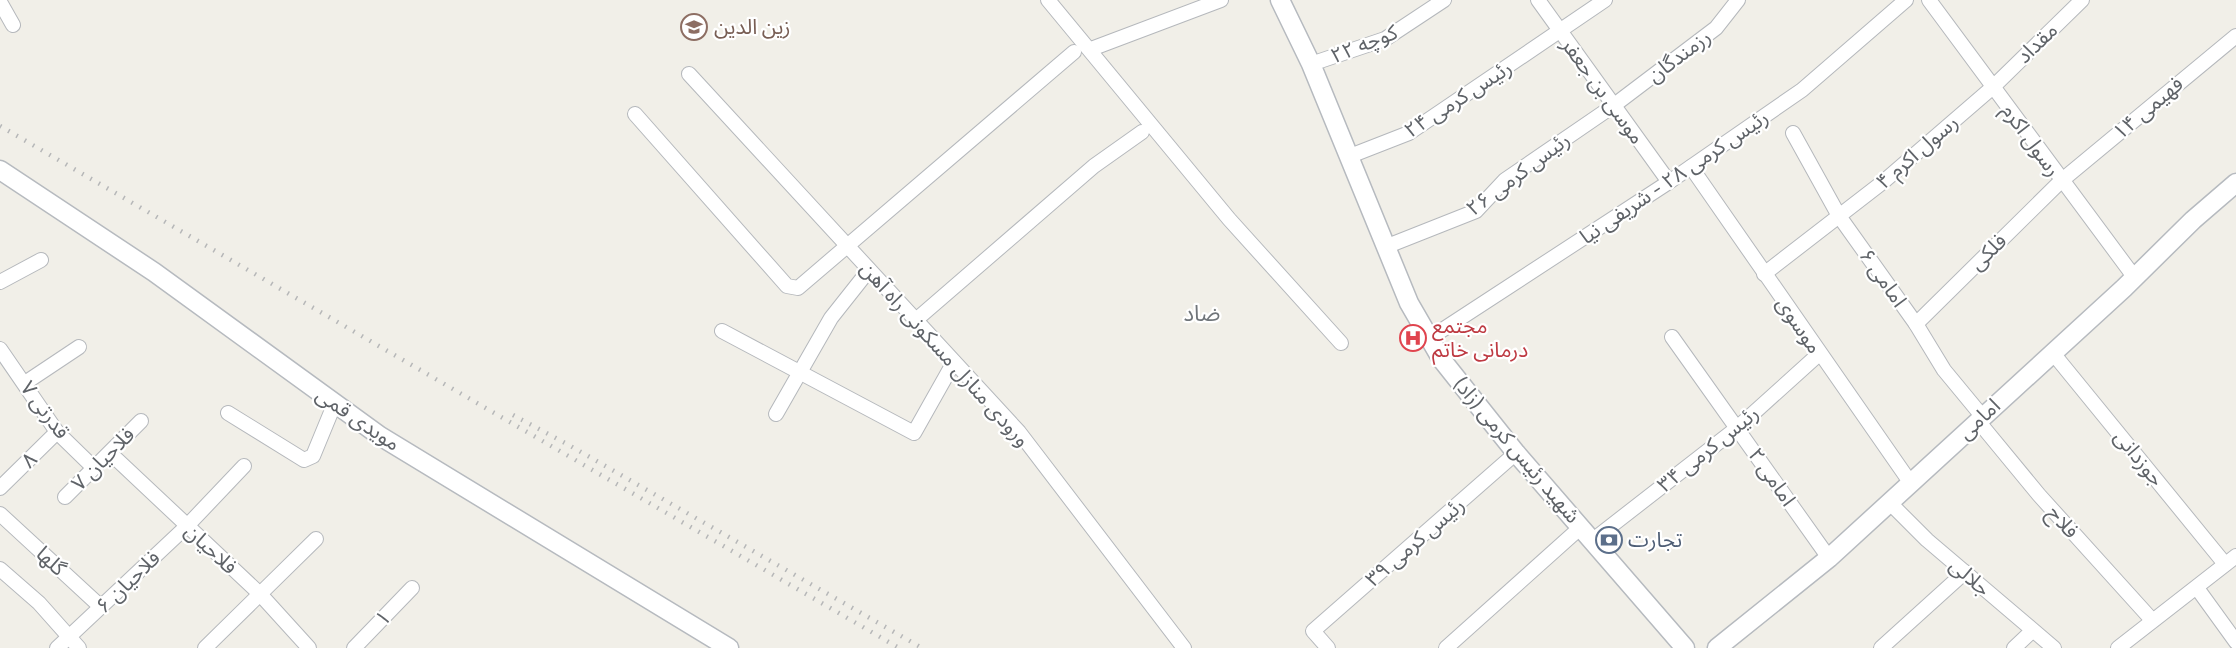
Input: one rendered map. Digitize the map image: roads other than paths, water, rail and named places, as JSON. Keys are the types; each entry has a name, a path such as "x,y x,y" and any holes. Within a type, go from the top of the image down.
{"street":[{"path":"1048,0 1237,228 1341,343"},
{"path":"1090,49 1221,0"},
{"name":"شهید رئیس کرمی (زاد)","path":"1280,0 1311,64 1409,303 1442,360 1516,453 1685,648"},
{"name":"کوچه ۲۲","path":"1311,64 1385,39 1444,0"},
{"name":"موسی بن جعفر","path":"1538,0 1669,182"},
{"name":"رئیس کرمی ۲۴","path":"1350,156 1409,134 1605,0"},
{"name":"رزمندگان","path":"1613,106 1716,28 1738,0"},
{"name":"رئیس کرمی ۲۸ - شریفی نیا","path":"1430,338 1669,182 1802,90 1906,0"},
{"name":"رسول اکرم","path":"1929,0 2135,278"},
{"name":"مقداد","path":"1993,87 2082,0"},
{"path":"0,2 13,25"},
{"name":"فهیمی ۱۴","path":"2061,181 2236,36"},
{"path":"635,114 787,286 798,288 1074,52"},
{"name":"ورودی منازل مسکونی راه آهن","path":"689,74 1019,432 1184,648"},
{"name":"رسول اکرم ۴","path":"1764,274 1883,183 1993,87"},
{"name":"رئیس کرمی ۲۶","path":"1385,247 1476,211 1505,180 1613,106"},
{"path":"917,319 1094,166 1142,132"},
{"name":"امامی ۶","path":"1793,133 1839,216 1916,324 1944,370 1980,418"},
{"name":"موسوی","path":"1691,167 1910,482"},
{"name":"مویدی قمی","path":"0,170 154,272 334,405 380,436 729,648"},
{"name":"فلکی","path":"1916,324 2061,181"},
{"name":"امامی","path":"1717,648 1829,558 2135,278 2193,220 2234,187"},
{"path":"0,282 41,260"},
{"path":"776,414 831,318 869,270"},
{"path":"722,331 914,433 954,362"},
{"name":"امامی ۲","path":"1672,337 1829,558"},
{"path":"25,383 79,347"},
{"name":"قدرتی ۷","path":"0,349 57,432 94,468"},
{"name":"جوزدانی","path":"2052,352 2231,560"},
{"name":"رئیس کرمی ۳۴","path":"1446,648 1587,534 1737,428 1819,354"},
{"path":"228,413 304,460 312,456 334,405"},
{"name":"فلاح","path":"1980,418 2039,495 2152,620"},
{"name":"فلاحیان ۷","path":"65,497 141,421"},
{"name":"۸","path":"2,483 57,432"},
{"name":"فلاحیان","path":"110,453 260,594 309,648"},
{"name":"رئیس کرمی ۳۹","path":"1328,648 1313,631 1516,453"},
{"name":"فلاحیان ۶","path":"57,648 74,643 101,607 187,526 244,466"},
{"name":"جلالی","path":"1890,503 1965,572 2054,648"},
{"name":"گلها","path":"0,514 101,607"},
{"path":"205,648 315,539"},
{"path":"2118,648 2231,560"},
{"path":"0,569 39,603 74,643"},
{"path":"1881,648 1965,572"},
{"name":"۱","path":"354,648 412,588"},
{"path":"2197,588 2236,642"},
{"path":"2014,648 2032,631"}],"railway":[{"path":"0,126 899,648"},
{"path":"513,415 922,648"}],"place":[{"name":"زین الدین","path":"694,27"},
{"name":"مجتمع درمانی خاتم","path":"1413,338"},
{"name":"تجارت","path":"1609,540"}],"district":[{"name":"ضاد","path":"1202,313"}]}
